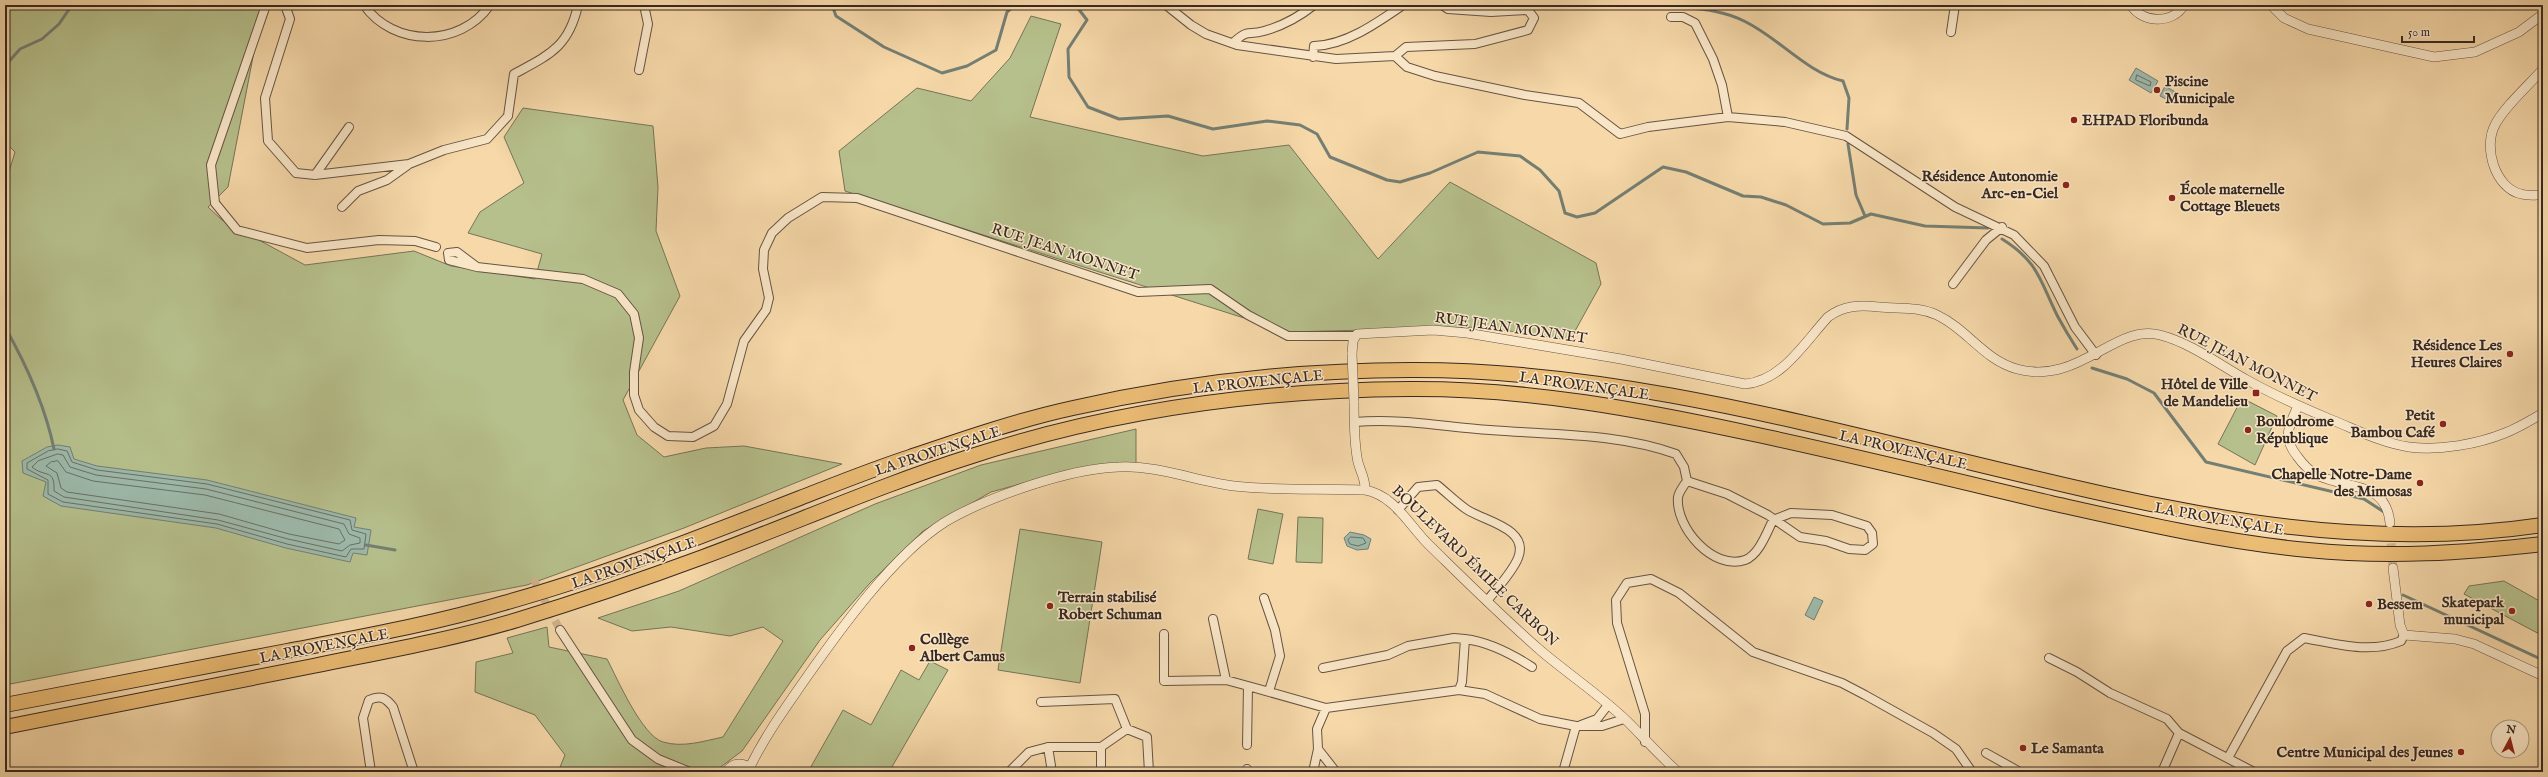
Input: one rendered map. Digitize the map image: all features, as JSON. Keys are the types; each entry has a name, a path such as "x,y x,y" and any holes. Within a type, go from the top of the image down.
{"highway":[{"name":"LA PROVENÇALE","path":"5,705 402,628 503,604 601,573 903,459 972,437 1068,409 1166,390 1274,376 1413,370 1510,374 1595,383 1674,396 2125,499 2218,517 2309,530 2385,535 2456,535 2543,525"},
{"name":"LA PROVENÇALE","path":"5,727 410,646 510,623 705,557 902,479 978,453 1070,428 1171,408 1254,396 1414,389 1510,393 1592,402 1668,415 1799,444 2120,519 2212,536 2306,550 2385,555 2462,554 2543,544"}],"street":[{"name":"RUE JEAN MONNET","path":"266,5 211,165 215,203 237,230 307,248 378,240 415,241 441,250 457,252 468,262 477,267 583,279 618,294 634,314 639,338 634,380 634,395 639,410 654,427 668,436 693,437 714,426 727,404 744,341 766,310 769,298 763,269 764,250 772,233 788,218 822,197 857,198 1138,292 1210,289 1248,315 1288,336 1354,336 1361,333 1422,330 1467,333 1621,359 1745,384 1757,383 1776,374 1837,309 1862,305 1914,308 1937,315 1989,357 2004,366 2036,373 2057,371 2096,355 2130,336 2158,334 2186,346 2298,406 2372,436 2409,447 2423,448 2455,445 2492,438 2507,433 2543,413"},
{"path":"285,5 290,19 265,98 268,141 296,173 315,175 409,164"},
{"path":"364,5 370,15 388,29 416,38 453,33 470,24 490,5"},
{"path":"342,207 358,192 387,180 409,164 444,150 487,139 508,116 514,74 554,52 574,24 578,5"},
{"path":"639,70 648,24 644,5"},
{"path":"1166,5 1191,26 1232,43 1313,57 1350,59 1395,56 1406,47 1468,45 1511,36 1528,30 1534,18 1528,10 1491,12 1448,9 1442,5"},
{"path":"1232,43 1243,34 1265,31 1292,20 1314,5"},
{"path":"1313,57 1314,46 1328,45 1374,26 1403,5"},
{"path":"1951,32 1955,5"},
{"path":"2131,5 2142,16 2154,19 2168,19 2178,14 2184,5"},
{"path":"2271,5 2284,18 2308,29 2434,57 2475,52 2519,32 2543,14"},
{"path":"1671,17 1683,17 1695,23 1712,59 1722,85 1728,117"},
{"path":"1395,56 1407,67 1435,76 1525,95 1579,103 1620,134 1648,127 1728,117 1785,122 1846,136 1955,207 2002,227 2014,235 2044,266 2075,327 2096,355"},
{"path":"2543,69 2495,124 2490,138 2491,162 2502,182 2521,194 2543,194"},
{"path":"315,175 349,127"},
{"path":"1953,284 1986,240 2002,227"},
{"path":"726,772 733,765 739,764 752,769 774,723 859,606 924,538 944,523 971,509 1045,481 1094,469 1118,467 1152,468 1216,483 1248,487 1365,490 1366,483 1357,459 1352,354 1354,336"},
{"path":"2298,406 2287,437 2291,449 2303,464 2316,475 2374,492 2383,501 2389,512 2390,523"},
{"path":"1355,422 1428,422 1465,428 1626,440 1654,446 1676,454 1684,467 1687,481 1678,495 1679,510 1688,534 1704,550 1722,558 1746,560 1756,552 1773,520 1791,513 1832,515 1867,526 1872,533 1874,544 1865,550 1849,548 1826,541 1800,538 1773,520 1727,494 1687,481"},
{"path":"1398,510 1418,487 1438,485 1466,509 1507,528 1517,539 1520,548 1518,559 1487,601"},
{"name":"BOULEVARD ÉMILE CARBON","path":"1365,490 1379,494 1398,510 1426,542 1487,601 1541,651 1624,719 1645,742 1678,772"},
{"path":"2393,568 2400,625 2404,636"},
{"path":"1645,742 1645,714 1617,622 1616,600 1627,583 1651,579 1679,593 1753,652 1842,683 1934,733 1956,749 1972,772"},
{"path":"1264,598 1275,630 1280,656 1269,692"},
{"path":"1213,619 1226,680"},
{"path":"560,630 632,740 658,759 690,772"},
{"path":"1164,634 1164,681 1226,680 1326,708 1459,690 1485,694 1540,719 1576,726 1602,726 1624,719"},
{"path":"2404,636 2455,639 2474,644 2543,676"},
{"path":"2228,758 2287,652 2304,638 2346,646 2385,648 2401,641 2404,636"},
{"path":"1323,668 1388,655 1408,646 1454,638 1484,643 1516,657 1532,667"},
{"path":"1459,690 1462,682 1465,639"},
{"path":"2049,658 2077,672 2110,693 2167,719 2179,733 2254,772"},
{"path":"1247,745 1248,686"},
{"path":"371,772 363,718 368,700 377,696 386,698 393,707 414,772"},
{"path":"1041,702 1115,699 1127,729 1147,737 1148,772"},
{"path":"1576,726 1597,719 1608,705"},
{"path":"1313,772 1318,749 1317,729 1326,708"},
{"path":"1563,772 1576,726"},
{"path":"1009,772 1029,752 1048,747 1101,747 1127,729"},
{"path":"2162,772 2179,733"},
{"path":"1048,747 1052,772"},
{"path":"1101,747 1101,772"},
{"path":"1318,749 1336,772"},
{"path":"1986,753 2020,772"}],"green space":[{"path":"5,5 263,5 228,187 208,207 222,220 305,265 414,251 451,266 535,279 542,254 468,233 480,212 524,183 504,137 523,108 653,126 658,187 656,231 680,296 623,400 637,435 664,457 706,448 744,446 842,464 684,528 527,585 5,685 5,185 15,152 5,142"},
{"path":"1031,16 1061,24 1030,117 1203,156 1289,145 1378,259 1450,182 1596,263 1601,284 1570,340 1483,327 1288,332 845,191 839,151 917,88 971,101 1010,58"},
{"name":"Boulodrome République","path":"2242,398 2277,416 2255,465 2218,444"},
{"path":"1136,429 1136,464 1075,469 991,492 923,531 870,583 820,640 742,751 712,772 558,772 565,755 535,715 475,692 476,662 513,653 507,638 547,627 549,647 607,659 639,718 655,737 663,742 671,744 686,744 723,737 783,641 763,627 730,636 671,627 632,631 598,618 679,591 875,504 981,465"},
{"path":"1258,509 1283,514 1273,564 1248,559"},
{"path":"1298,517 1323,518 1322,563 1296,562"},
{"name":"Terrain stabilisé Robert Schuman","path":"1020,529 1102,542 1080,683 998,670"},
{"name":"Skatepark municipal","path":"2504,581 2543,603 2543,636 2464,594 2469,586"},
{"path":"930,661 948,670 889,772 808,772 843,710 871,725 901,670 919,680"}],"water":[{"path":"2136,68 2158,81 2151,93 2129,80"},
{"path":"2165,86 2177,93 2172,102 2160,96"},
{"path":"58,445 70,447 74,459 97,466 207,480 356,518 354,527 371,530 367,555 353,553 350,562 286,548 216,528 61,506 43,496 46,482 23,473 22,461 47,447"},
{"path":"1350,532 1364,535 1371,539 1368,549 1357,550 1347,546 1344,538"},
{"path":"1814,597 1823,601 1814,620 1805,615"}],"waterway":[{"path":"5,66 20,49 42,39 59,24 72,5"},
{"path":"832,5 836,16 884,47 942,73 967,66 996,50 1007,12 1015,5"},
{"path":"1065,5 1077,7 1087,20 1068,49 1069,77 1088,107 1119,119 1168,116 1213,129 1267,121 1300,125 1317,134 1330,157 1387,180 1400,182 1430,173 1478,152 1520,156 1540,170 1559,191 1565,213 1577,217 1595,213 1663,167 1686,172 1743,196 1761,197 1786,205 1823,224 1850,223 1871,214 1925,226 1988,228"},
{"path":"1662,5 1705,10 1736,17 1758,29 1805,63 1830,77 1843,81 1849,98 1847,129"},
{"path":"1848,144 1856,195 1865,216"},
{"path":"2002,239 2014,247 2031,264 2037,273 2058,317 2077,349"},
{"path":"5,327 21,356 34,386 46,417 54,449"},
{"path":"2092,368 2127,379 2154,393 2206,462 2364,499 2384,512"},
{"path":"366,545 395,550"},
{"path":"2403,595 2543,660"}],"tunnel":[{"path":"2390,530 2393,568"},
{"path":"533,578 560,630"}],"place":[{"name":"Piscine Municipale","path":"2157,90"},
{"name":"EHPAD Floribunda","path":"2074,120"},
{"name":"Résidence Autonomie Arc-en-Ciel","path":"2066,185"},
{"name":"École maternelle Cottage Bleuets","path":"2172,198"},
{"name":"Résidence Les Heures Claires","path":"2510,354"},
{"name":"Hôtel de Ville de Mandelieu","path":"2256,393"},
{"name":"Petit Bambou Café","path":"2443,424"},
{"name":"Boulodrome République","path":"2248,430"},
{"name":"Chapelle Notre-Dame des Mimosas","path":"2420,483"},
{"name":"Bessem","path":"2369,604"},
{"name":"Terrain stabilisé Robert Schuman","path":"1050,606"},
{"name":"Skatepark municipal","path":"2512,611"},
{"name":"Collège Albert Camus","path":"912,648"},
{"name":"Le Samanta","path":"2023,748"},
{"name":"Centre Municipal des Jeunes","path":"2461,752"}]}
